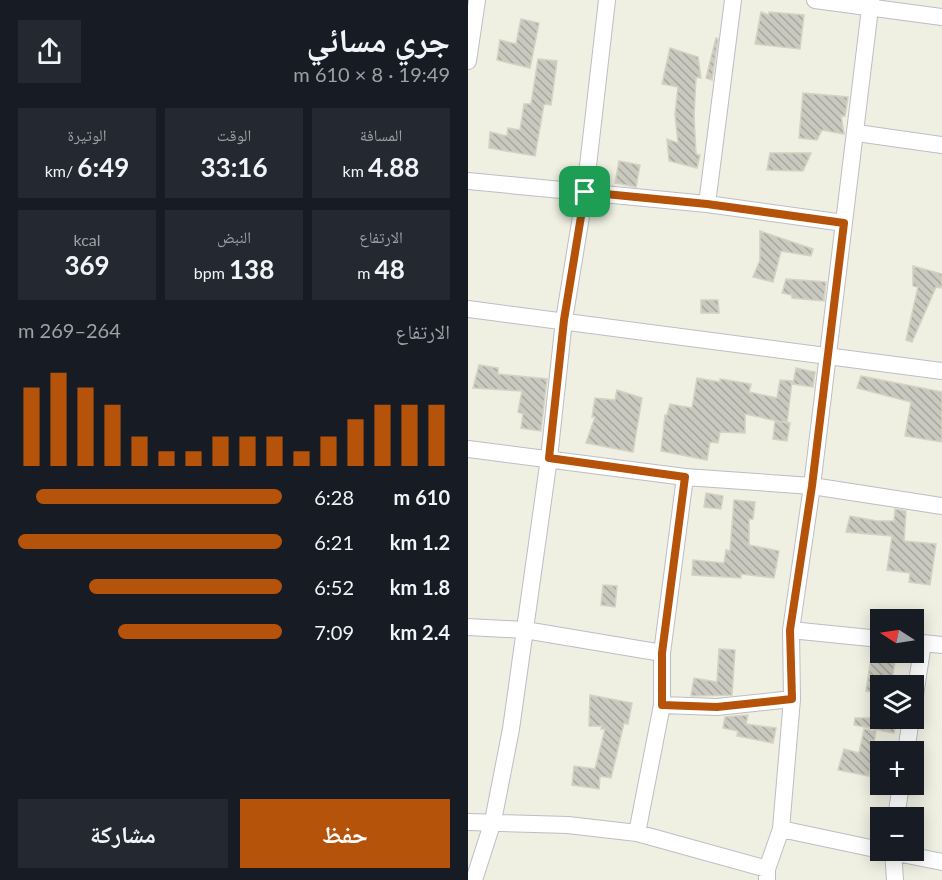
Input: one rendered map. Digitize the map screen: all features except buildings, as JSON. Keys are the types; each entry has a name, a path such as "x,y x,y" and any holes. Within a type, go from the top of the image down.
{"street":[{"path":"468,61 477,0"},
{"path":"474,880 493,821 509,740 549,458 564,320 585,192 607,0"},
{"path":"707,204 733,0"},
{"path":"815,0 871,3 942,18"},
{"path":"468,822 568,825 637,833 767,874 781,829 792,699 790,630 812,486 857,133 871,3"},
{"path":"857,133 942,145"},
{"path":"468,181 707,204 844,223"},
{"path":"468,309 942,371"},
{"path":"468,449 685,477 812,486 942,506"},
{"path":"637,833 662,705 662,653 685,477"},
{"path":"468,627 525,630 662,653"},
{"path":"790,630 870,638"},
{"path":"924,644 942,645"},
{"path":"662,705 717,707 792,699"},
{"path":"781,829 870,847"},
{"path":"924,858 942,862"},
{"path":"890,861 895,880"}],"route":[{"path":"585,192 707,204 844,223 812,486 790,630 792,699 761,704 736,703 717,707 662,705 662,653 685,477 549,458 564,320 585,192"}]}
